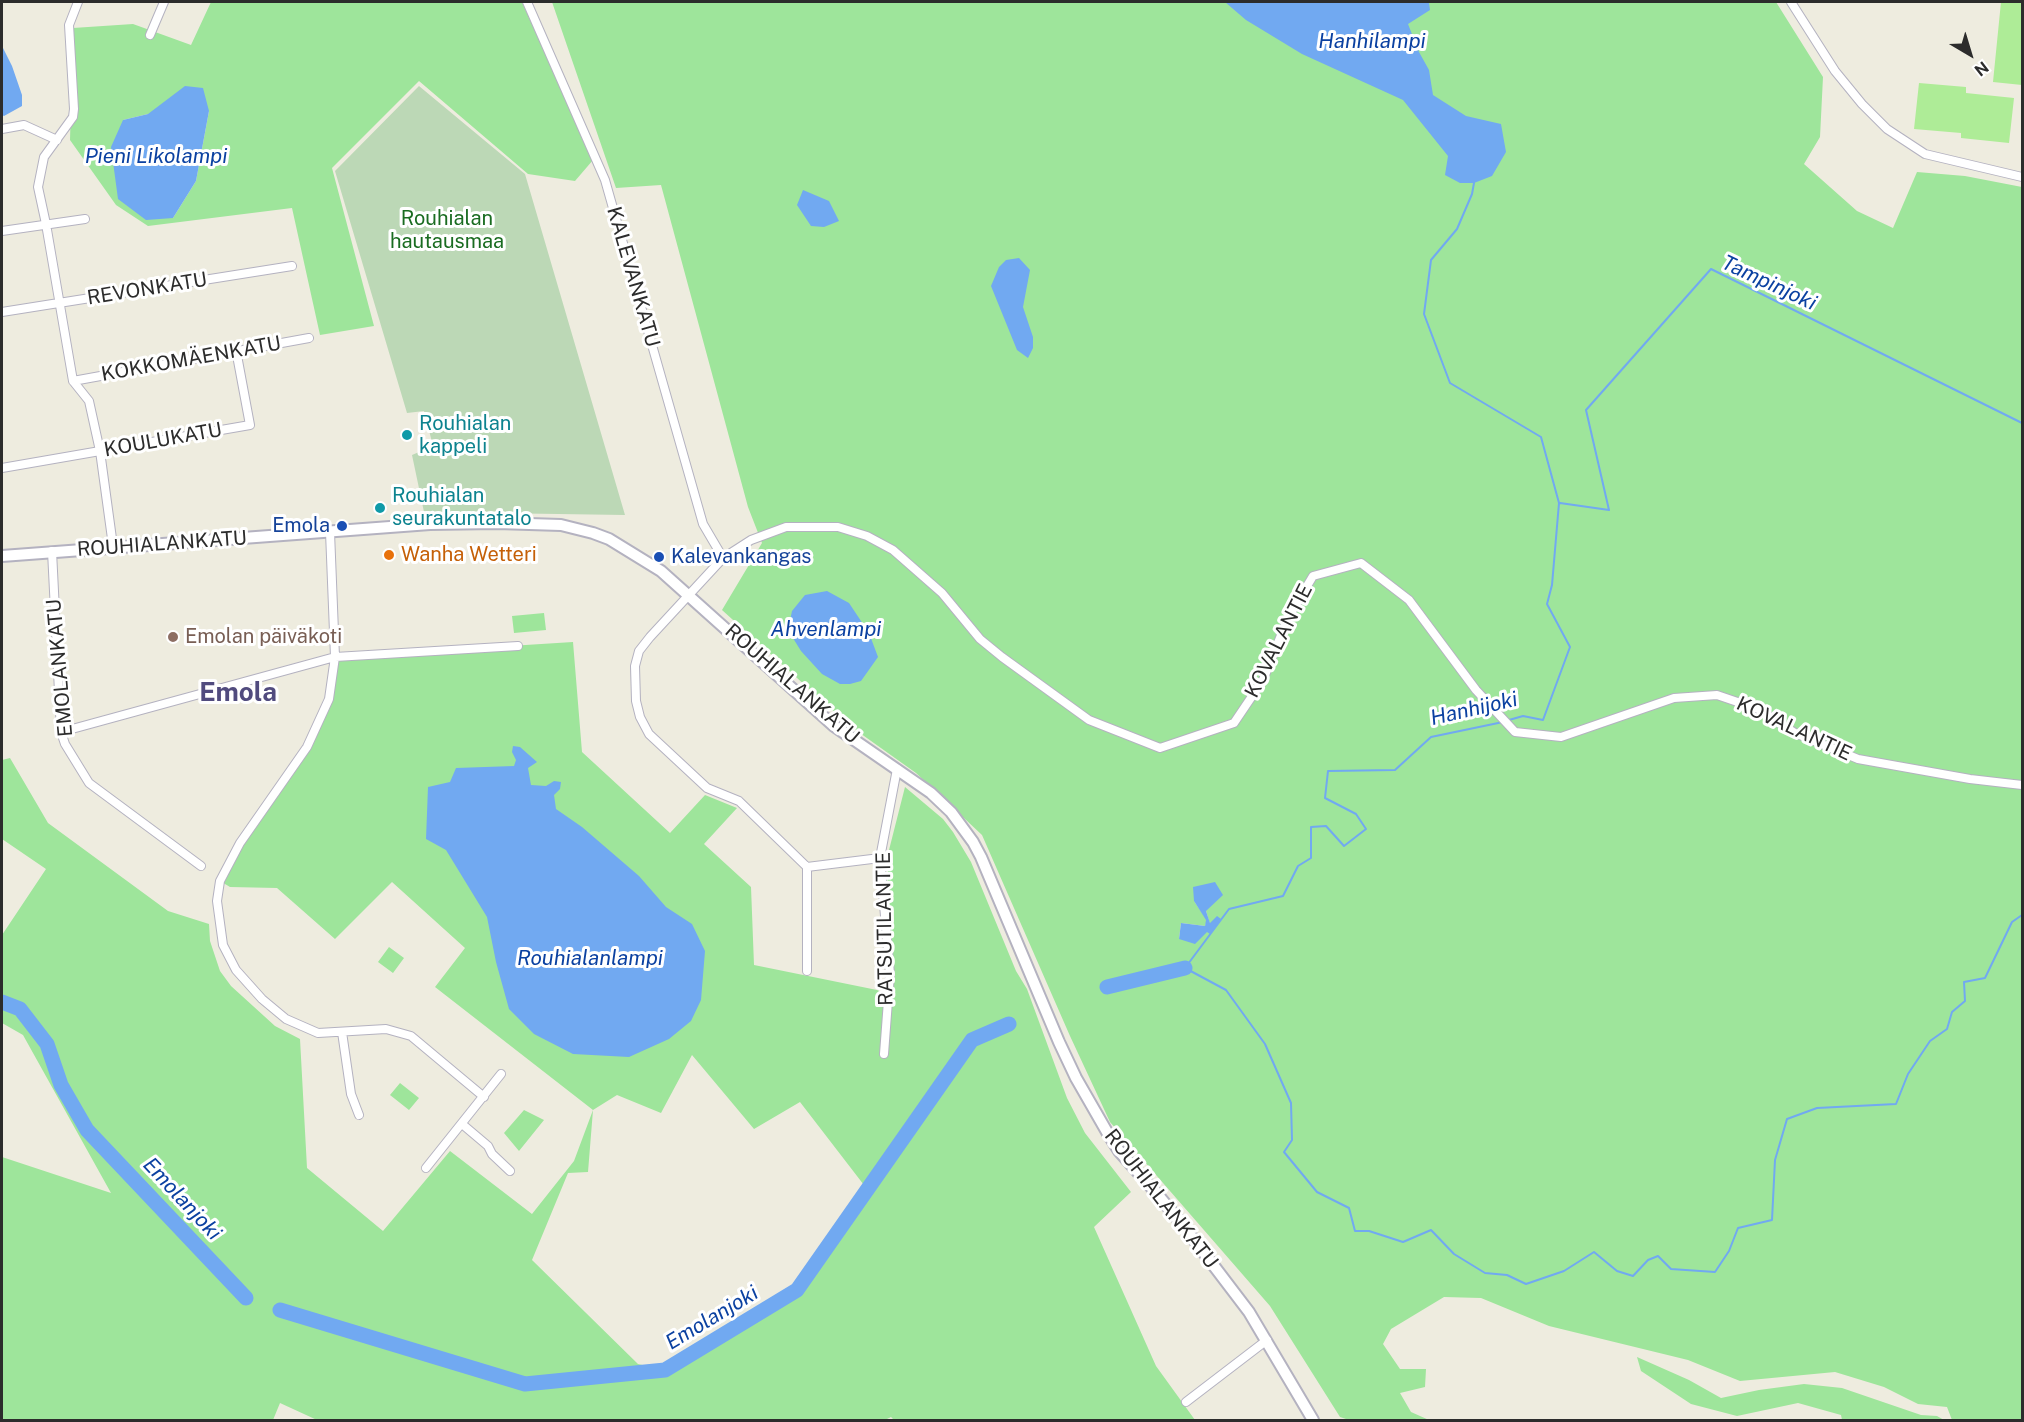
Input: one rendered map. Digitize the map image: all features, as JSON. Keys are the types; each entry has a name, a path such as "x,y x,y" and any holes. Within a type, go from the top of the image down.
{"street":[{"path":"78,2 69,25 73,117 44,157 38,187 72,381 89,401 113,546"},
{"path":"150,35 164,2"},
{"name":"KALEVANKATU","path":"529,2 605,180 703,524 723,558"},
{"path":"1791,2 1834,71 1862,105 1887,129 1925,154 2022,177"},
{"path":"2,129 24,124 57,140"},
{"path":"2,231 85,219"},
{"name":"REVONKATU","path":"2,312 292,266"},
{"name":"KOKKOMÄENKATU","path":"72,381 309,338"},
{"name":"KOULUKATU","path":"2,468 250,425 237,350"},
{"name":"ROUHIALANKATU","path":"2,556 430,524 497,523 561,525 593,533 662,571 834,726 931,793 951,812 981,856 1059,1042 1076,1078 1107,1132 1119,1151 1153,1189 1226,1281 1267,1340 1313,1420"},
{"name":"KOVALANTIE","path":"807,867 739,801 707,788 649,734 640,717 636,701 635,666 639,651 723,558 751,540 786,527 838,527 867,536 893,550 942,593 980,639 1089,720 1160,748 1234,723 1263,680 1288,618 1312,576 1361,563 1409,600 1476,690 1515,732 1561,737 1674,698 1717,695 1758,709 1795,733 1858,759 1970,779 2022,785"},
{"path":"330,532 334,657 329,699 307,747 240,843 220,881 217,901 223,945 236,970 262,999 286,1019 318,1033 386,1029 411,1036 484,1097"},
{"name":"EMOLANKATU","path":"52,551 61,732 64,744 89,783 201,866"},
{"path":"61,732 334,657 518,646"},
{"name":"RATSUTILANTIE","path":"884,1054 890,974 880,858 897,769"},
{"path":"807,970 807,867 880,858"},
{"path":"342,1032 351,1094 359,1115"},
{"path":"426,1168 501,1074"},
{"path":"462,1124 488,1146 492,1154 510,1171"},
{"path":"1186,1402 1267,1340"}],"green space":[{"path":"211,2 522,2 593,160 575,181 528,174 419,81 332,168 374,326 320,335 292,208 148,226 116,205 70,140 73,28 133,24 191,45","holes":["209,111 196,181 173,218 123,120 148,114"]},
{"path":"552,2 1776,2 1823,77 1820,137 1804,164 1857,211 1893,228 1917,172 1965,176 2022,187 2022,1420 1952,1420 1947,1407 1918,1404 1884,1387 1835,1372 1740,1381 1688,1360 1549,1326 1481,1298 1444,1297 1391,1329 1383,1344 1400,1369 1426,1369 1425,1387 1400,1393 1411,1412 1429,1420 1349,1420 1340,1417 1270,1306 1110,1122 982,835 916,773 850,726 722,610 762,543 748,507 661,185 616,188","holes":["1194,901 1206,911 1210,924 1179,939 1181,923 1205,926 1207,920"]},
{"path":"2001,2 2022,2 2022,85 1993,82"},
{"path":"1919,83 1966,87 1966,93 2014,98 2009,143 1961,138 1961,133 1914,129"},
{"name":"Rouhialan hautausmaa","path":"419,86 525,174 625,515 424,512 412,455 433,446 424,411 407,413 335,171"},
{"path":"544,613 546,630 514,633 512,616"},
{"path":"573,642 582,752 670,833 705,795 737,808 704,844 751,887 754,965 877,990 888,995 889,850 905,787 943,819 971,862 1016,971 1027,989 1067,1098 1085,1133 1131,1192 1094,1227 1156,1366 1195,1420 894,1420 891,1417 885,1420 317,1420 280,1403 273,1420 2,1420 2,1157 111,1193 23,1035 2,1023 2,935 46,869 2,839 2,760 10,758 48,823 168,911 209,924 210,941 220,971 231,986 275,1026 300,1039 307,1168 383,1231 450,1151 532,1214 574,1161 593,1110 435,987 465,948 392,882 335,939 277,888 230,887 220,881 240,843 307,747 329,699 335,657","holes":["692,1055 754,1129 800,1102 867,1189 797,1290 665,1370 638,1364 532,1260 568,1173 588,1172 593,1110 617,1095 661,1113"]},
{"path":"389,947 404,958 393,973 378,962"},
{"path":"400,1083 419,1098 409,1110 390,1095"},
{"path":"524,1110 544,1120 519,1151 504,1133"},
{"path":"1637,1357 1689,1380 1721,1398 1804,1384 1842,1388 1921,1415 1937,1416 1944,1420 1842,1420 1841,1415 1798,1403 1737,1416 1691,1404 1641,1371"}],"water":[{"name":"Hanhilampi","path":"1225,2 1429,3 1430,10 1408,24 1429,70 1433,95 1466,116 1501,124 1506,152 1492,176 1474,183 1460,183 1445,175 1448,156 1403,100 1302,54 1246,20"},
{"path":"2,46 22,95 22,106 4,116 2,115"},
{"name":"Pieni Likolampi","path":"185,86 203,88 209,111 196,181 173,218 146,220 118,199 111,147 123,120 148,114"},
{"path":"803,190 829,201 839,221 824,227 811,226 797,205"},
{"path":"1019,258 1030,270 1023,307 1033,337 1033,348 1028,358 1017,350 991,286 999,267 1006,260"},
{"name":"Ahvenlampi","path":"827,591 849,603 869,633 878,657 861,681 840,684 822,674 801,651 788,630 792,611 805,595"},
{"name":"Rouhialanlampi","path":"513,746 520,747 537,762 528,768 531,785 546,786 554,781 561,782 560,789 554,795 556,809 582,827 639,876 666,907 692,924 705,951 701,1000 691,1021 669,1039 629,1057 573,1054 534,1034 509,1009 487,917 446,850 426,839 428,787 450,782 456,768 514,766 516,760 512,752"},
{"path":"1215,882 1223,895 1206,911 1210,923 1217,916 1221,919 1210,934 1207,932 1195,944 1179,939 1181,923 1205,926 1206,920 1194,901 1193,887"}],"waterway":[{"name":"Hanhijoki","path":"1474,183 1472,194 1457,229 1431,260 1424,314 1450,383 1541,437 1559,503 1552,585 1547,604 1570,647 1543,720 1523,716 1509,720"},
{"name":"Tampinjoki","path":"1560,503 1609,510 1586,410 1711,269 2022,423"},
{"path":"1503,722 1431,737 1395,770 1328,771 1325,798 1356,814 1366,829 1344,846 1326,826 1311,827 1311,858 1298,866 1283,896 1229,909 1185,968 1226,990 1265,1044 1291,1103 1292,1140 1284,1152 1317,1192 1349,1208 1355,1231 1369,1231 1403,1242 1431,1230 1454,1254 1485,1273 1507,1275 1526,1284 1564,1271 1594,1252 1617,1271 1633,1276 1648,1260 1658,1256 1671,1269 1715,1272 1729,1251 1738,1228 1772,1220 1775,1160 1787,1119 1817,1108 1896,1104 1908,1074 1930,1041 1947,1029 1952,1012 1965,1001 1964,982 1985,978 2012,922 2022,915"},
{"name":"Hanhijoki","path":"1107,987 1185,968"},
{"name":"Emolanjoki","path":"2,1002 20,1009 47,1044 61,1085 87,1130 246,1298"},
{"name":"Emolanjoki","path":"280,1310 525,1384 665,1370 797,1290 972,1040 1009,1024"}],"place":[{"name":"Rouhialan kappeli","path":"407,435"},
{"name":"Rouhialan seurakuntatalo","path":"380,508"},
{"name":"Emola","path":"342,526"},
{"name":"Wanha Wetteri","path":"389,555"},
{"name":"Kalevankangas","path":"659,557"},
{"name":"Emolan päiväkoti","path":"173,637"}],"district":[{"name":"Emola","path":"238,693"}]}
